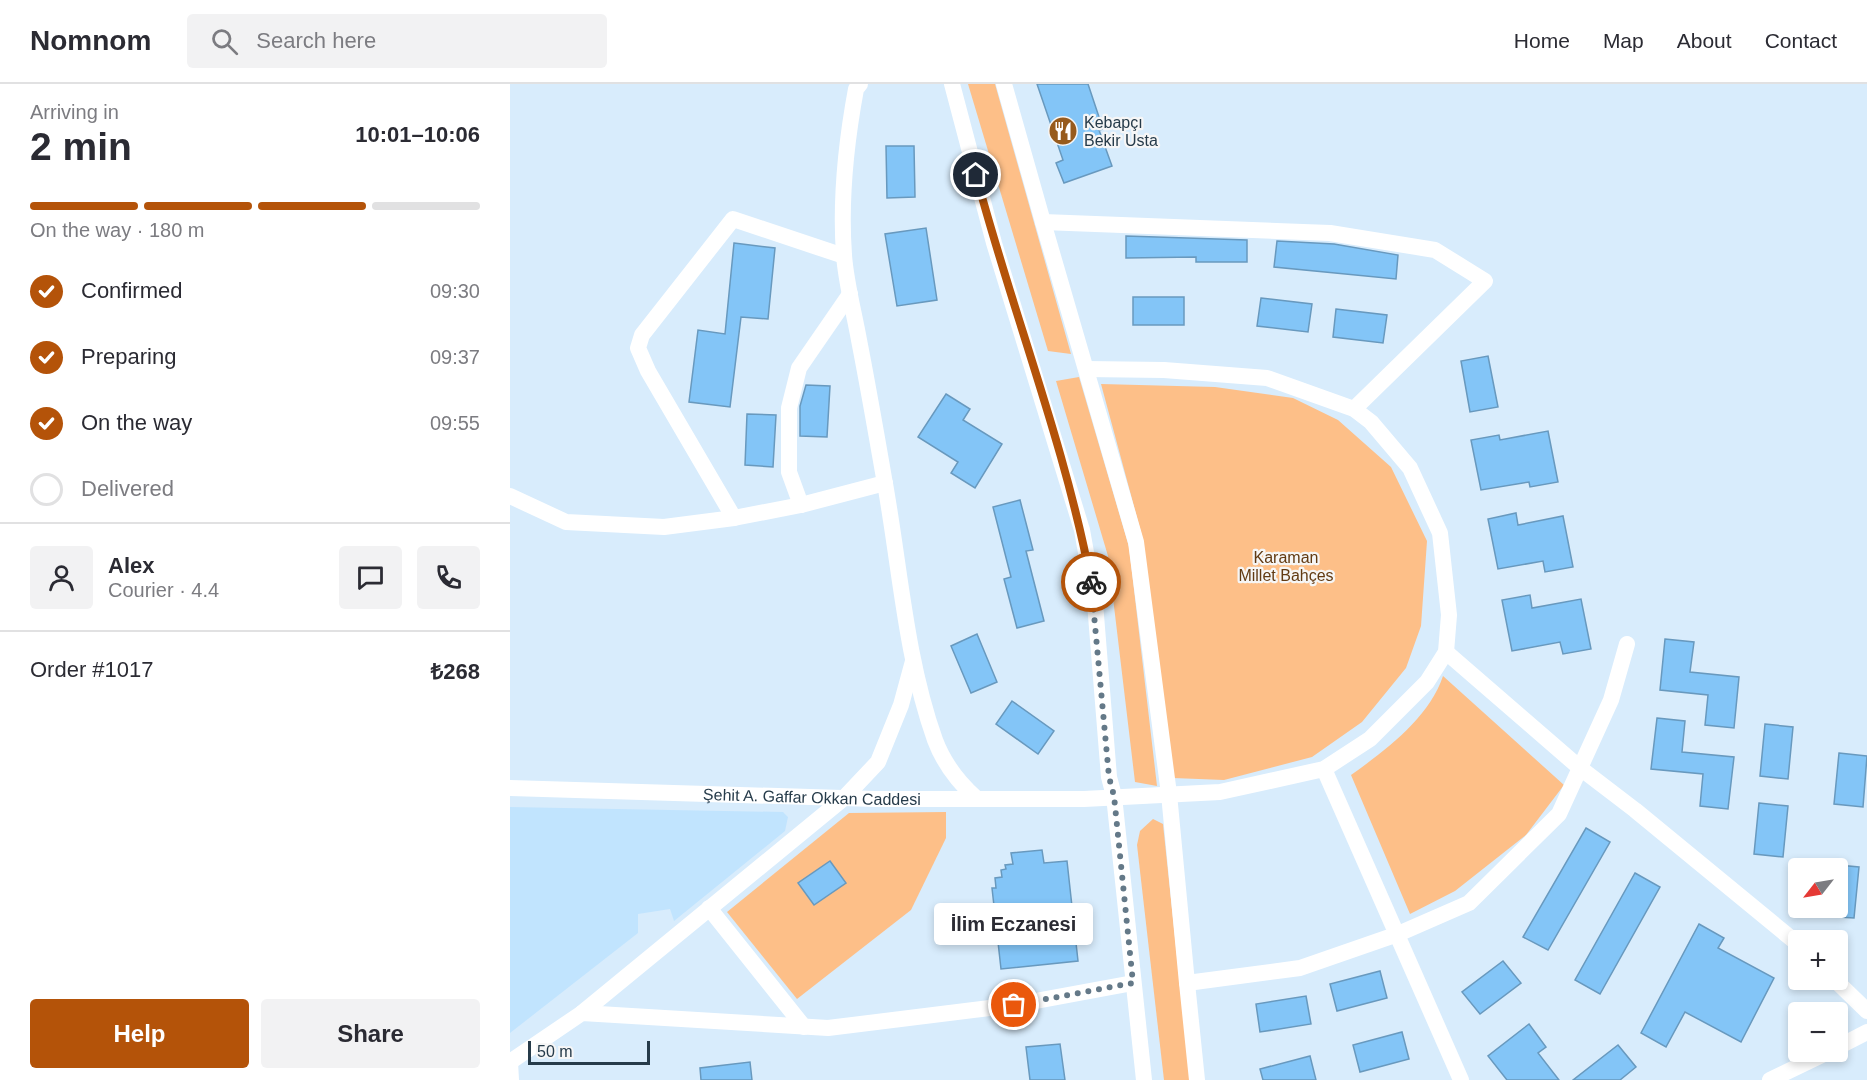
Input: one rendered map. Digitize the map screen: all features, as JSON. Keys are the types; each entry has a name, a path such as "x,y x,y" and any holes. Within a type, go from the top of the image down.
{"street":[{"path":"860,84 856,88 848,131 844,201 844,256 850,294 885,483 913,660 935,739 945,761 956,780 976,798"},
{"path":"952,84 994,243 1082,530 1095,603 1109,777 1114,796 1144,1080"},
{"path":"1004,84 1136,542 1168,794 1197,1080"},
{"path":"734,518 648,370 638,348 642,335 733,219 844,256"},
{"path":"1043,222 1330,233 1436,250 1485,281 1354,409"},
{"path":"801,504 789,472 789,408 800,368 850,294"},
{"path":"1086,369 1164,370 1267,378 1354,409 1371,422 1410,468 1440,533 1449,615 1446,652 1427,682 1370,739 1324,769 1461,1080"},
{"path":"510,496 566,522 664,527 734,518 885,483"},
{"path":"1187,982 1300,968 1398,934 1469,903 1559,814 1611,700 1627,644"},
{"path":"1446,652 1580,768 1635,810 1788,936"},
{"path":"511,1080 510,1062 582,1013 844,798 878,762 901,705 913,660"},
{"name":"Şehit A. Gaffar Okkan Caddesi","path":"510,788 844,798 1084,800 1114,796 1220,792 1324,769"},
{"path":"710,908 804,1027"},
{"path":"582,1013 828,1028 1014,1005 1133,983"},
{"path":"1845,990 1867,1011"},
{"path":"1848,1042 1867,1032"},
{"path":"1770,1080 1807,1062"}],"shaded area":[{"path":"510,807 783,812 788,817 785,831 674,921 670,909 638,914 638,933 510,1033"}],"green space":[{"path":"968,84 995,84 1071,354 1048,351"},
{"path":"1079,377 1129,547 1157,786 1135,782 1108,556 1056,381"},
{"name":"Karaman Millet Bahçes","path":"1101,384 1215,387 1293,398 1338,420 1391,467 1427,541 1421,626 1406,668 1362,722 1312,757 1224,780 1173,778 1142,536"},
{"path":"1443,676 1564,785 1526,835 1455,891 1410,914 1351,775 1405,732 1428,706"},
{"path":"946,812 946,838 911,910 797,999 727,912 849,813"},
{"path":"1153,819 1163,824 1190,1080 1164,1080 1137,845 1140,831"}],"building":[{"path":"1037,84 1088,84 1103,129 1099,130 1112,166 1064,183 1056,163 1063,160"},
{"path":"886,146 914,146 915,197 887,198"},
{"path":"926,228 937,300 897,306 885,234"},
{"path":"1126,236 1247,240 1247,262 1196,262 1196,257 1126,258"},
{"path":"1277,241 1334,244 1398,255 1396,279 1274,267"},
{"path":"734,243 775,248 768,319 741,317 730,407 689,402 698,330 725,334"},
{"path":"1133,297 1184,297 1184,325 1133,325"},
{"path":"1261,298 1312,304 1308,332 1257,326"},
{"path":"1336,309 1387,315 1383,343 1333,337"},
{"path":"1488,356 1498,407 1470,412 1461,361"},
{"path":"806,385 830,386 827,437 800,436 800,406"},
{"path":"946,394 970,409 963,420 1002,444 975,488 951,473 958,462 918,437"},
{"path":"747,414 776,415 773,467 745,465"},
{"path":"1548,431 1558,482 1530,487 1529,482 1481,490 1471,440 1499,435 1500,440"},
{"path":"1020,500 1033,550 1026,551 1044,621 1017,628 1004,579 1011,577 993,507"},
{"path":"1516,513 1518,525 1563,516 1573,567 1545,572 1543,561 1498,569 1488,519"},
{"path":"1530,595 1532,608 1581,599 1591,649 1563,654 1560,642 1512,651 1502,600"},
{"path":"977,634 997,682 971,693 951,646"},
{"path":"1665,639 1694,642 1690,672 1739,677 1734,728 1705,725 1708,695 1660,690"},
{"path":"1012,701 1054,731 1038,754 996,724"},
{"path":"1657,718 1685,721 1682,752 1734,757 1728,809 1700,806 1703,774 1651,769"},
{"path":"1765,724 1793,727 1788,779 1760,776"},
{"path":"1839,753 1867,756 1863,807 1834,804"},
{"path":"1759,803 1788,806 1783,857 1754,854"},
{"path":"1586,828 1610,842 1548,950 1523,937"},
{"path":"1042,850 1044,863 1067,861 1078,961 1001,969 992,888 996,888 995,878 1002,877 1001,870 1006,869 1005,865 1013,864 1011,853"},
{"path":"830,861 846,883 814,905 798,883"},
{"path":"1848,866 1859,867 1854,918 1848,918"},
{"path":"1635,873 1660,887 1600,994 1575,980"},
{"path":"1699,924 1724,938 1718,948 1774,978 1741,1042 1685,1012 1666,1047 1641,1033"},
{"path":"1503,961 1521,983 1480,1014 1462,992"},
{"path":"1380,971 1387,998 1337,1011 1330,984"},
{"path":"1306,996 1311,1024 1260,1032 1256,1004"},
{"path":"1529,1024 1546,1047 1538,1053 1559,1080 1507,1080 1488,1056"},
{"path":"1402,1032 1409,1059 1360,1072 1353,1045"},
{"path":"1060,1044 1065,1080 1030,1080 1026,1047"},
{"path":"1618,1045 1636,1067 1620,1080 1573,1080"},
{"path":"1310,1056 1316,1080 1263,1080 1260,1069"},
{"path":"750,1062 752,1080 701,1080 700,1068"}],"way so far":[{"path":"1014,1005 1133,983 1114,796 1109,777 1095,603 1091,582"}],"place":[{"name":"Kebapçı Bekir Usta","path":"1063,131"},
{"name":"İlim Eczanesi","path":"1014,1005"}],"route":[{"path":"976,175 994,243 1082,530 1091,582"}]}
